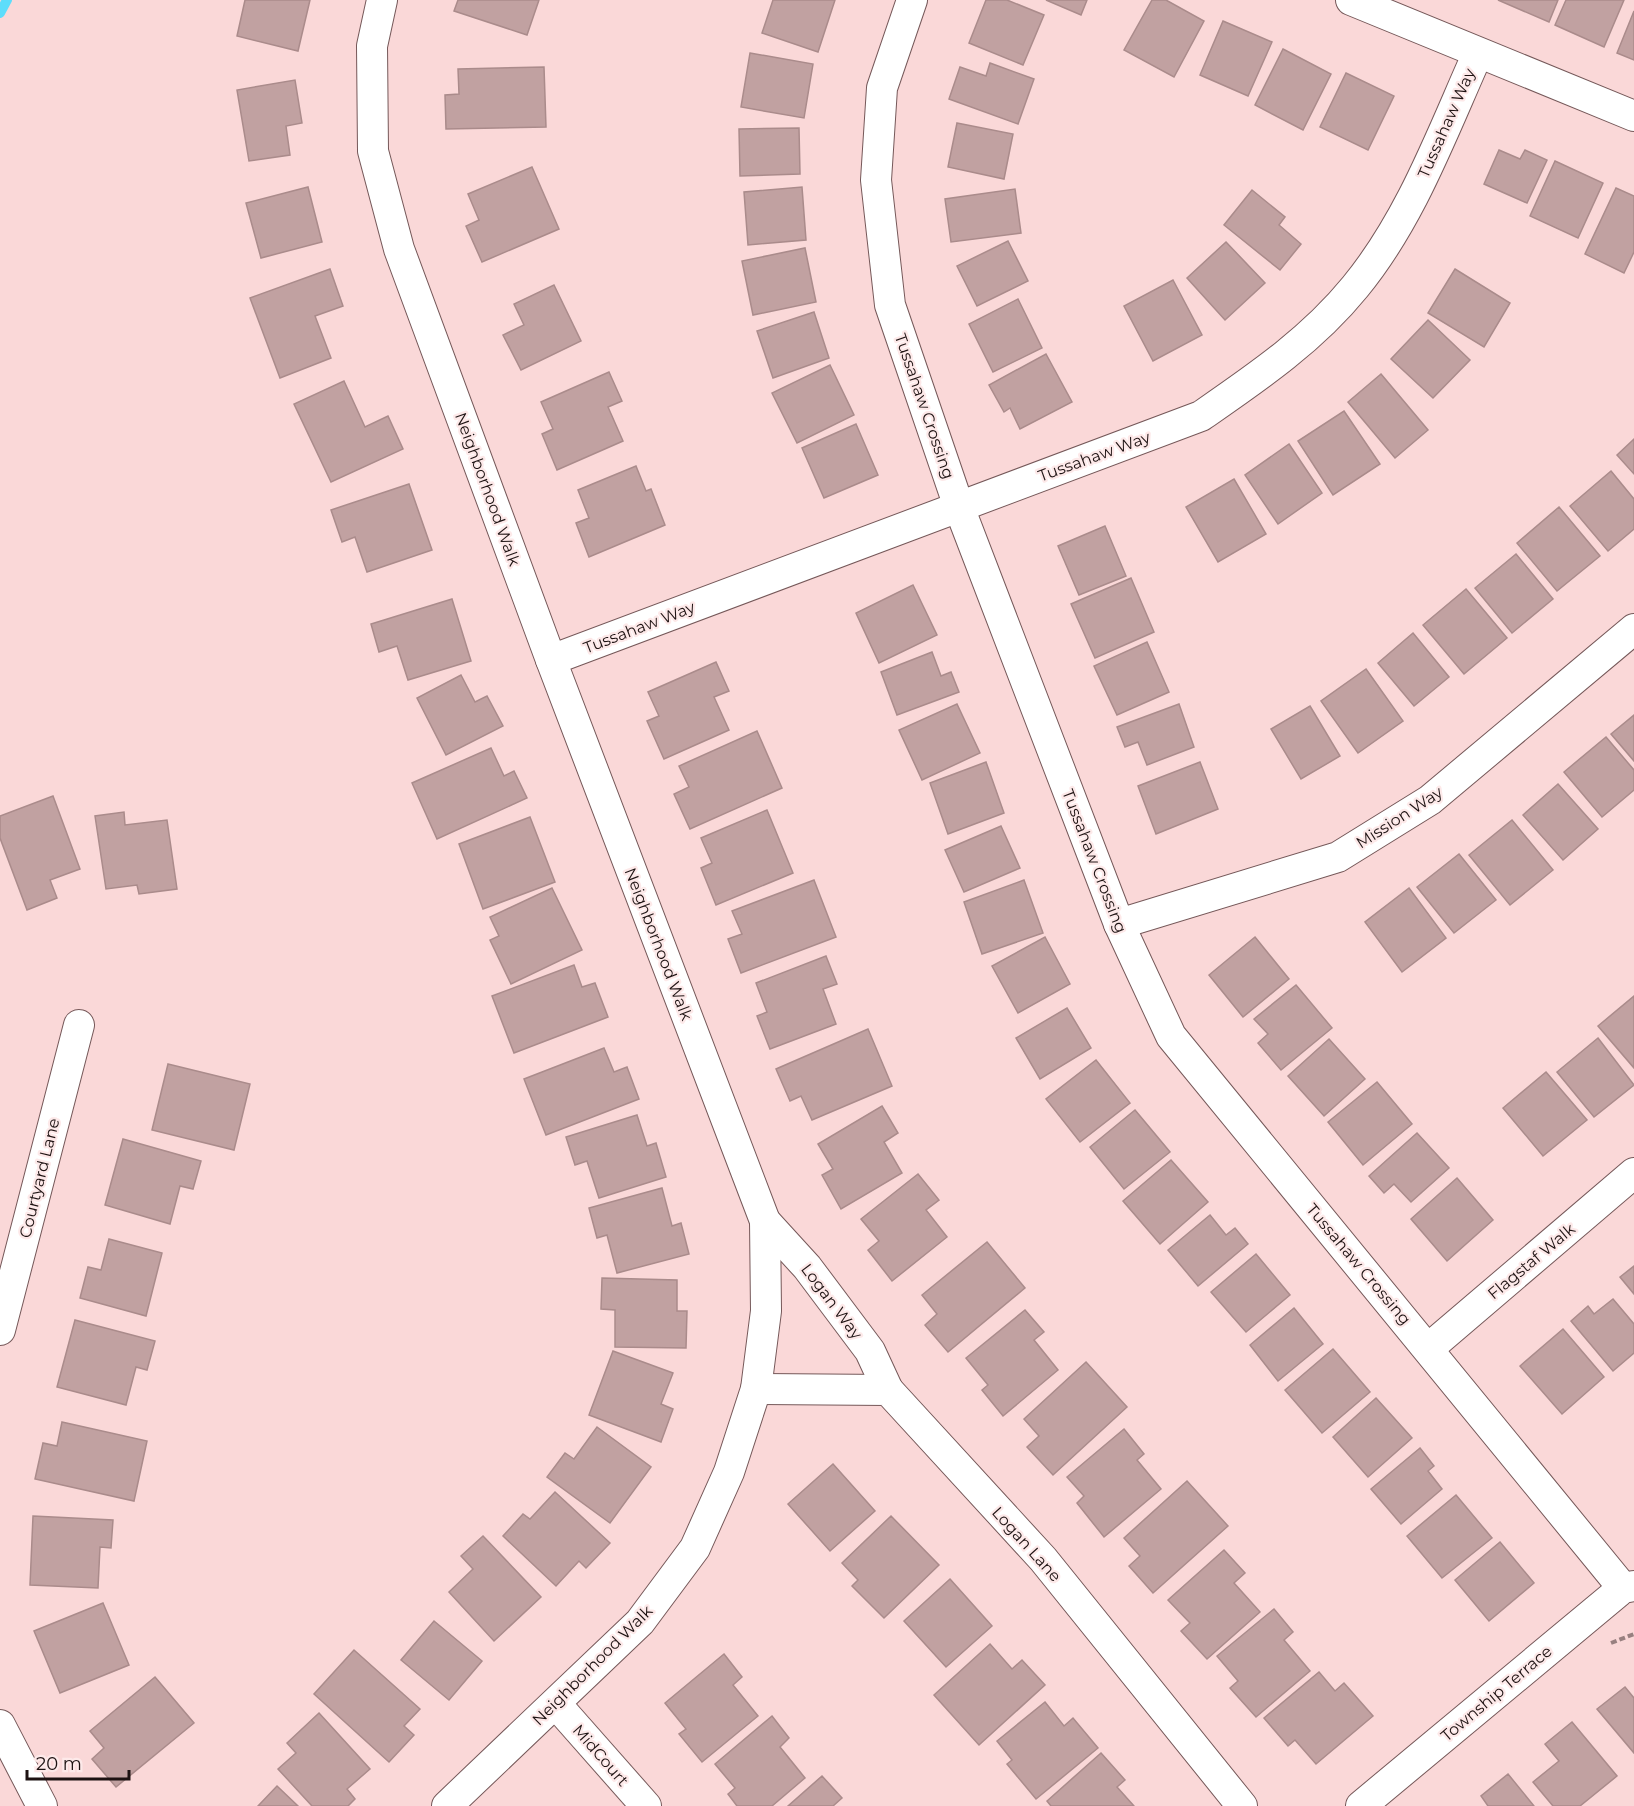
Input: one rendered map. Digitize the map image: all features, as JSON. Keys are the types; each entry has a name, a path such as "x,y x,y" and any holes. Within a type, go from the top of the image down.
{"street":[{"name":"Neighborhood Walk","path":"382,0 372,46 374,151 399,249 551,660 765,1221 766,1311 756,1389 729,1472 695,1548 639,1622 447,1806"},
{"name":"Tussahaw Crossing","path":"912,0 882,88 876,180 890,305 959,507 1119,924 1171,1036 1629,1587"},
{"path":"1351,0 1634,116"},
{"name":"Tussahaw Way","path":"551,660 1201,416 1265,372 1312,332 1354,288 1397,228 1478,53"},
{"name":"Mission Way","path":"1119,924 1338,857 1430,800 1634,629"},
{"name":"Courtyard Lane","path":"0,1330 79,1025"},
{"name":"Flagstaf Walk","path":"1429,1348 1634,1173"},
{"name":"Logan Way","path":"765,1221 807,1267 870,1351 888,1390"},
{"path":"756,1389 888,1390"},
{"name":"Logan Lane","path":"888,1390 1042,1558 1242,1806"},
{"name":"Township Terrace","path":"1361,1806 1629,1587"},
{"name":"MidCourt","path":"556,1704 646,1806"},
{"path":"0,1725 42,1806"}],"building":[{"path":"245,0 310,0 298,51 237,36"},
{"path":"458,0 539,0 527,35 454,11"},
{"path":"773,0 835,0 818,52 762,33"},
{"path":"986,0 1007,0 1044,15 1023,65 969,43"},
{"path":"1046,0 1087,0 1081,15"},
{"path":"1152,0 1166,0 1204,21 1174,77 1124,50"},
{"path":"1498,0 1558,0 1549,22"},
{"path":"1566,0 1624,0 1604,47 1555,25"},
{"path":"1634,11 1634,60 1617,53"},
{"path":"1223,21 1272,42 1248,96 1200,75"},
{"path":"1283,49 1331,74 1303,130 1255,105"},
{"path":"750,53 813,64 804,118 741,107"},
{"path":"990,63 1034,79 1018,124 949,99 960,67 986,76"},
{"path":"544,67 546,127 446,129 445,95 459,94 458,69"},
{"path":"1346,73 1394,96 1368,150 1320,127"},
{"path":"295,80 302,123 286,126 290,155 249,161 237,90"},
{"path":"957,123 1013,134 1004,179 948,167"},
{"path":"799,128 800,174 740,176 739,129"},
{"path":"1499,150 1520,159 1525,150 1547,160 1527,203 1484,184"},
{"path":"1555,161 1603,183 1578,238 1530,216"},
{"path":"532,167 559,229 482,262 466,226 479,220 468,194"},
{"path":"308,187 322,242 261,258 246,203"},
{"path":"802,187 806,240 748,245 744,192"},
{"path":"1616,188 1634,196 1634,252 1624,273 1585,254"},
{"path":"1015,189 1021,233 951,242 945,199"},
{"path":"1252,190 1285,217 1279,225 1301,244 1280,270 1224,225"},
{"path":"1008,241 1028,281 977,306 957,266"},
{"path":"1226,242 1265,283 1225,320 1187,278"},
{"path":"805,248 816,302 753,315 742,261"},
{"path":"330,269 343,306 315,316 331,358 280,378 250,298"},
{"path":"1455,269 1510,303 1484,347 1428,313"},
{"path":"1173,280 1202,335 1153,361 1124,306"},
{"path":"554,285 581,341 521,370 503,335 524,325 514,304"},
{"path":"1018,299 1042,348 993,372 969,324"},
{"path":"814,312 829,358 773,378 757,331"},
{"path":"1428,320 1470,360 1433,398 1391,359"},
{"path":"1046,354 1072,402 1020,429 1010,408 1004,412 989,385"},
{"path":"830,365 854,415 797,443 772,393"},
{"path":"609,372 622,401 608,407 623,441 557,470 542,434 553,429 541,402"},
{"path":"1381,374 1428,430 1395,458 1348,402"},
{"path":"344,381 365,427 388,416 403,449 331,482 294,404"},
{"path":"1344,411 1380,464 1333,495 1298,441"},
{"path":"856,424 878,475 824,498 802,448"},
{"path":"1634,439 1634,474 1617,455"},
{"path":"1289,444 1322,493 1278,524 1245,475"},
{"path":"636,466 646,491 651,489 665,525 589,557 576,523 589,518 578,490"},
{"path":"1611,471 1634,499 1634,529 1608,551 1570,506"},
{"path":"1234,479 1266,534 1218,562 1186,507"},
{"path":"409,484 432,550 367,572 355,537 342,542 331,510"},
{"path":"1559,507 1600,556 1557,591 1517,543"},
{"path":"1105,526 1126,576 1079,595 1058,546"},
{"path":"1516,554 1553,599 1512,633 1475,588"},
{"path":"1131,578 1154,632 1095,658 1071,604"},
{"path":"913,585 937,635 879,663 856,613"},
{"path":"1466,589 1507,638 1464,674 1423,625"},
{"path":"452,599 471,661 408,680 397,646 379,652 371,624"},
{"path":"1413,633 1449,677 1414,706 1378,663"},
{"path":"1147,642 1169,692 1117,715 1094,666"},
{"path":"932,652 941,676 951,672 959,692 897,715 881,672"},
{"path":"716,662 729,691 714,697 729,730 664,759 647,721 659,716 648,692"},
{"path":"1366,669 1403,721 1358,753 1321,701"},
{"path":"461,675 475,702 487,696 503,726 446,755 417,698"},
{"path":"957,704 980,753 922,780 899,730"},
{"path":"1179,704 1194,747 1147,765 1138,742 1125,747 1117,727"},
{"path":"1310,706 1340,756 1301,779 1271,729"},
{"path":"1634,715 1634,761 1611,734"},
{"path":"757,731 782,788 690,829 674,794 689,787 679,766"},
{"path":"1606,737 1634,770 1634,790 1602,817 1564,772"},
{"path":"491,748 504,776 514,771 527,798 437,839 412,783"},
{"path":"986,762 1004,813 948,834 930,783"},
{"path":"1200,762 1218,809 1156,834 1138,786"},
{"path":"1558,784 1598,829 1563,860 1523,815"},
{"path":"53,796 80,869 50,880 57,898 27,910 0,838 0,816"},
{"path":"767,810 793,873 716,905 701,868 712,863 701,838"},
{"path":"124,812 125,825 167,820 177,889 139,894 137,885 106,889 95,816"},
{"path":"530,817 555,882 483,909 459,844"},
{"path":"1512,820 1553,870 1510,905 1469,855"},
{"path":"1001,826 1020,868 964,892 945,850"},
{"path":"1459,854 1496,900 1454,933 1417,887"},
{"path":"814,880 836,937 741,973 728,939 742,934 732,911"},
{"path":"1024,880 1043,933 982,954 964,902"},
{"path":"552,888 582,950 511,984 490,940 499,936 490,917"},
{"path":"1409,888 1446,938 1402,972 1365,922"},
{"path":"1045,937 1070,984 1018,1013 992,966"},
{"path":"1255,937 1289,979 1243,1017 1209,975"},
{"path":"826,956 837,984 823,989 836,1024 770,1049 757,1016 767,1012 756,983"},
{"path":"574,965 582,987 595,983 608,1017 514,1053 492,996"},
{"path":"1296,985 1332,1028 1281,1070 1258,1043 1268,1034 1254,1019"},
{"path":"1634,996 1634,1068 1598,1026"},
{"path":"1067,1008 1091,1048 1040,1079 1016,1038"},
{"path":"868,1029 892,1086 812,1120 801,1096 790,1101 776,1069"},
{"path":"1598,1038 1634,1085 1594,1117 1557,1072"},
{"path":"1329,1039 1365,1079 1324,1116 1288,1076"},
{"path":"604,1048 614,1072 627,1067 639,1099 546,1135 524,1079"},
{"path":"1096,1060 1130,1103 1080,1142 1046,1099"},
{"path":"168,1064 250,1084 234,1150 152,1130"},
{"path":"1546,1072 1587,1120 1543,1156 1503,1108"},
{"path":"1377,1082 1412,1124 1363,1165 1328,1122"},
{"path":"882,1106 898,1133 884,1142 902,1173 841,1209 822,1175 833,1169 818,1144"},
{"path":"1135,1110 1170,1152 1124,1189 1090,1147"},
{"path":"637,1115 647,1146 656,1143 666,1177 599,1198 587,1161 575,1165 566,1137"},
{"path":"1417,1133 1449,1168 1411,1202 1394,1184 1384,1193 1369,1176"},
{"path":"123,1139 201,1161 193,1189 180,1186 170,1224 105,1205"},
{"path":"1171,1160 1208,1202 1160,1244 1123,1201"},
{"path":"918,1174 939,1200 926,1210 947,1237 892,1281 868,1250 879,1241 861,1219"},
{"path":"1457,1178 1493,1220 1447,1261 1411,1219"},
{"path":"662,1188 672,1226 681,1223 689,1254 617,1273 607,1235 597,1238 589,1208"},
{"path":"1210,1215 1226,1235 1235,1228 1248,1244 1198,1286 1168,1250"},
{"path":"109,1239 162,1253 146,1316 80,1298 88,1267 101,1270"},
{"path":"987,1242 1025,1288 948,1352 925,1325 937,1314 922,1295"},
{"path":"1256,1254 1290,1295 1246,1332 1211,1292"},
{"path":"1634,1266 1634,1294 1620,1277"},
{"path":"602,1278 677,1280 677,1311 687,1311 686,1348 615,1347 615,1310 601,1309"},
{"path":"1613,1299 1634,1324 1634,1353 1613,1371 1571,1321 1588,1306 1594,1314"},
{"path":"1294,1308 1323,1344 1278,1381 1250,1345"},
{"path":"1025,1310 1044,1332 1034,1340 1058,1370 1003,1416 982,1390 988,1385 966,1358"},
{"path":"75,1320 155,1341 147,1370 136,1367 126,1405 57,1387"},
{"path":"1563,1329 1604,1377 1562,1414 1520,1366"},
{"path":"1333,1349 1370,1392 1322,1433 1285,1390"},
{"path":"613,1351 673,1373 661,1404 673,1409 661,1442 589,1415"},
{"path":"1086,1362 1127,1407 1053,1475 1027,1447 1039,1436 1024,1419"},
{"path":"1376,1398 1412,1438 1368,1477 1333,1437"},
{"path":"62,1422 147,1441 134,1501 35,1479 43,1443 57,1446"},
{"path":"597,1427 651,1467 610,1523 547,1477 565,1453 574,1459"},
{"path":"1124,1429 1144,1454 1137,1460 1161,1489 1104,1537 1077,1503 1084,1496 1067,1477"},
{"path":"1420,1448 1434,1466 1428,1471 1442,1489 1401,1524 1371,1489"},
{"path":"833,1464 875,1511 830,1551 788,1504"},
{"path":"1187,1481 1228,1526 1153,1593 1129,1566 1140,1556 1124,1538"},
{"path":"555,1492 610,1543 586,1568 579,1561 556,1586 503,1536 523,1514 530,1519"},
{"path":"1456,1495 1492,1538 1442,1578 1407,1536"},
{"path":"33,1516 113,1520 111,1548 100,1547 98,1588 30,1585"},
{"path":"891,1516 939,1565 884,1618 852,1586 858,1580 842,1563"},
{"path":"483,1536 541,1597 494,1641 449,1592 473,1569 461,1556"},
{"path":"1500,1542 1534,1583 1489,1621 1455,1580"},
{"path":"1224,1550 1245,1573 1234,1583 1260,1612 1207,1659 1181,1631 1190,1623 1168,1600"},
{"path":"950,1579 992,1626 946,1667 904,1621"},
{"path":"103,1603 129,1665 60,1693 34,1631"},
{"path":"1274,1609 1293,1632 1284,1640 1310,1671 1256,1717 1230,1688 1238,1681 1217,1656"},
{"path":"434,1621 482,1661 449,1700 401,1660"},
{"path":"990,1644 1012,1669 1022,1660 1045,1685 979,1745 934,1695"},
{"path":"354,1650 420,1709 404,1726 414,1735 389,1762 314,1694"},
{"path":"724,1654 742,1677 733,1685 758,1716 702,1762 679,1734 686,1729 665,1703"},
{"path":"1319,1672 1335,1691 1344,1683 1373,1716 1316,1764 1295,1740 1288,1746 1264,1718"},
{"path":"155,1677 194,1723 116,1787 92,1759 104,1748 90,1731"},
{"path":"1625,1687 1634,1698 1634,1753 1597,1709"},
{"path":"1045,1702 1064,1726 1073,1718 1098,1748 1036,1799 1007,1764 1012,1760 997,1741"},
{"path":"319,1713 370,1769 347,1789 355,1799 348,1806 312,1806 278,1769 296,1753 287,1743"},
{"path":"772,1716 789,1738 780,1747 805,1778 772,1806 737,1806 728,1794 735,1788 715,1764"},
{"path":"1572,1722 1617,1776 1580,1806 1553,1806 1533,1782 1559,1761 1545,1744"},
{"path":"1101,1753 1125,1780 1117,1787 1134,1806 1051,1806 1047,1801"},
{"path":"1508,1774 1534,1806 1488,1806 1481,1796"},
{"path":"822,1776 842,1798 833,1806 788,1806"},
{"path":"277,1786 298,1806 258,1806"}],"waterway":[{"path":"0,13 7,0"}]}
